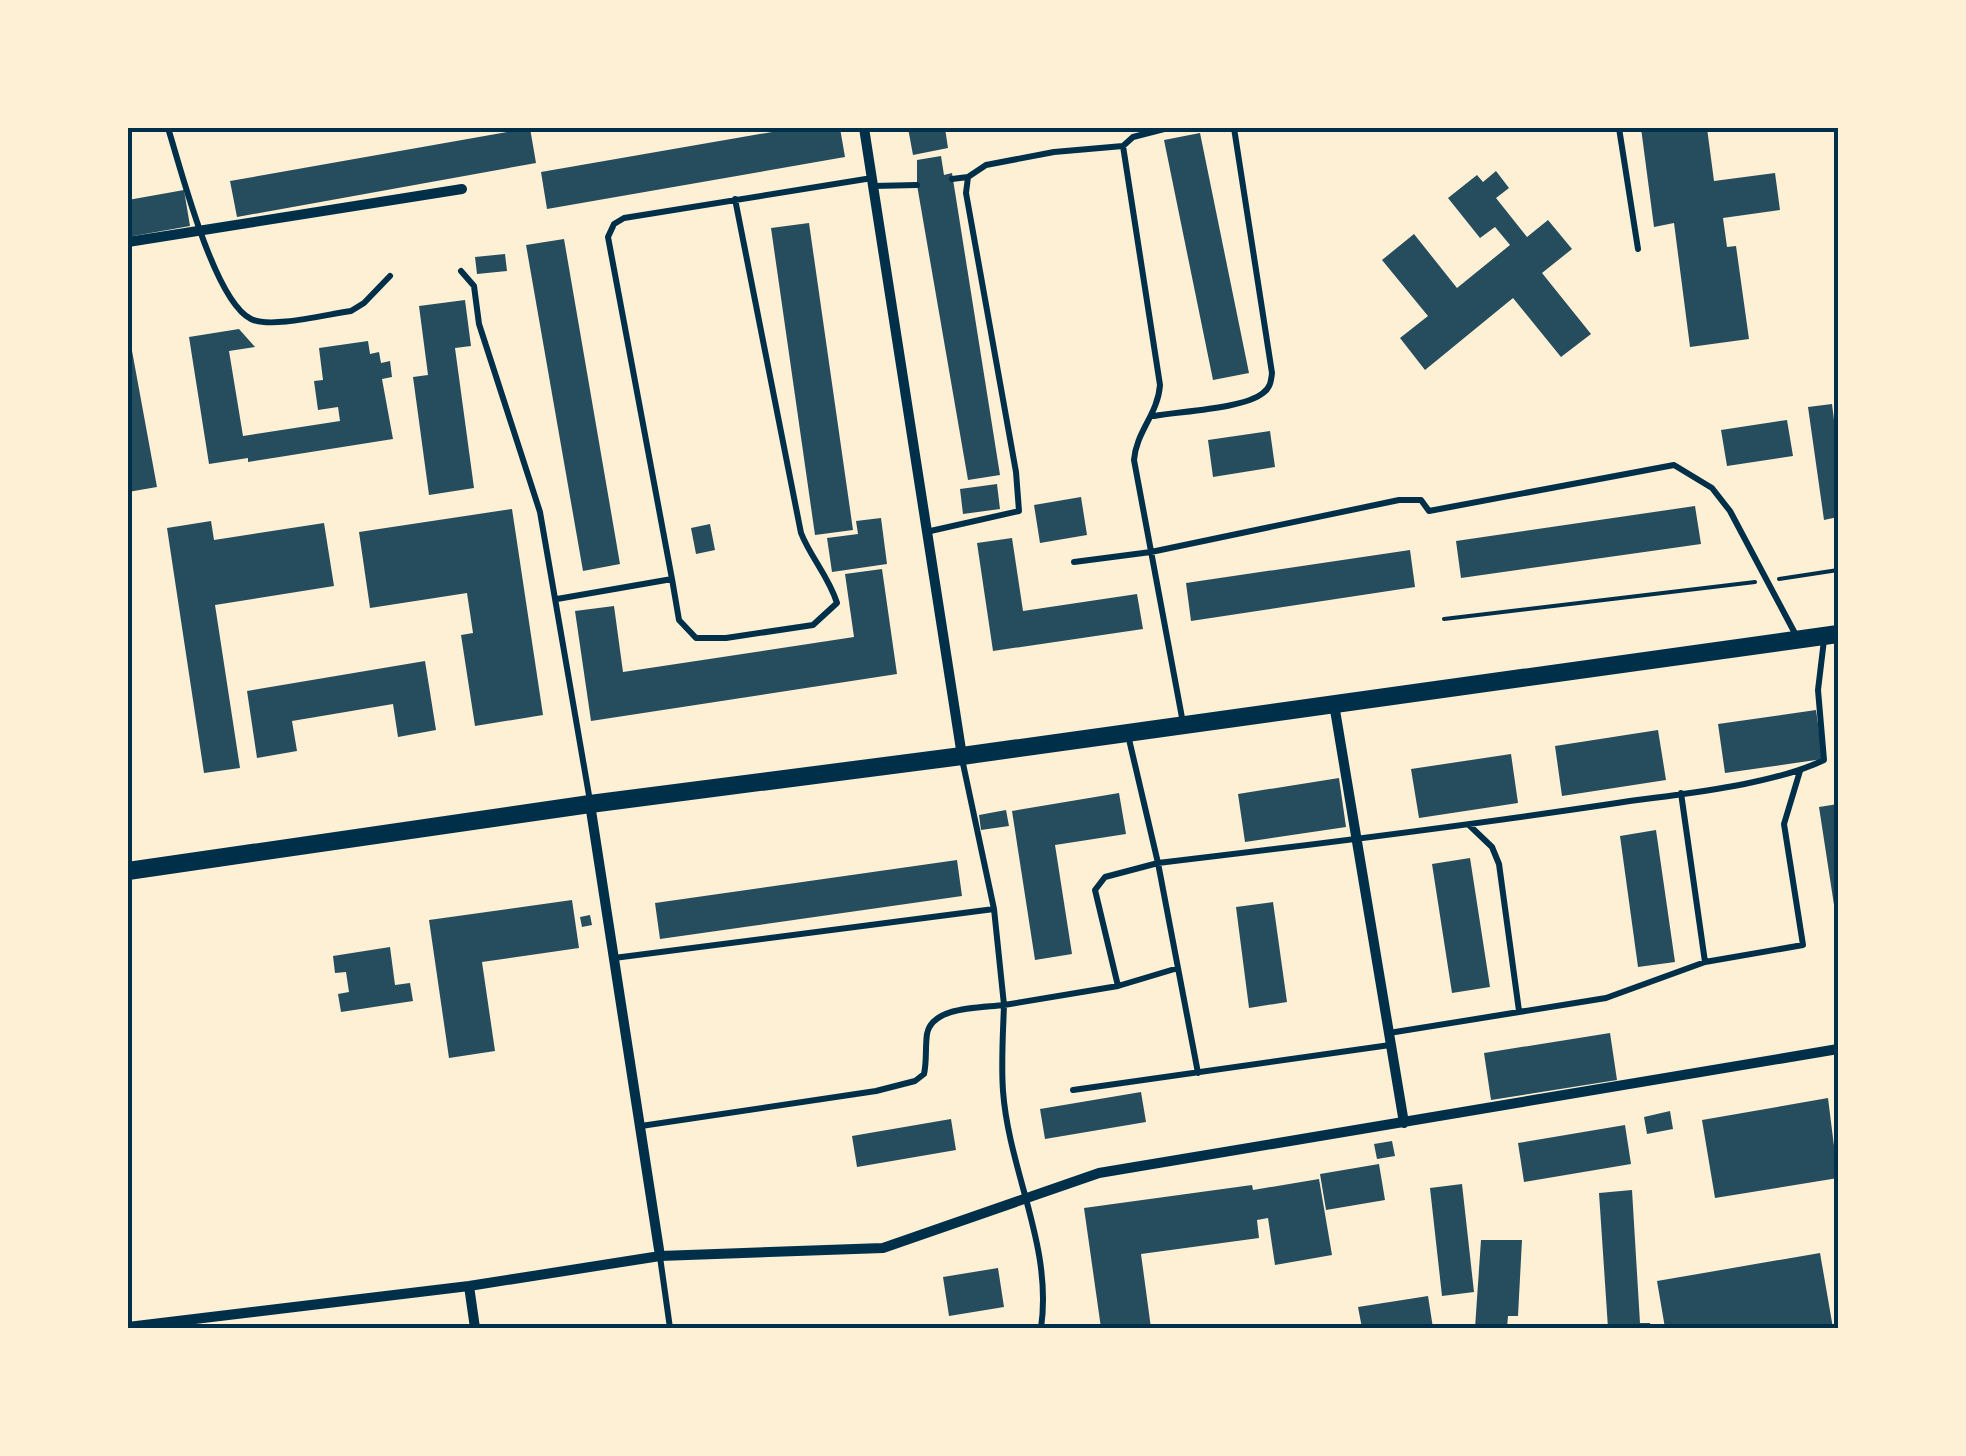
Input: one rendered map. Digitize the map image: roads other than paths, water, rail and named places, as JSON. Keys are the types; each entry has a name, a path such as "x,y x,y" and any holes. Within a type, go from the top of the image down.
{"street":[{"path":"864,128 962,756"},
{"path":"128,242 462,189"},
{"path":"128,870 1831,635"},
{"path":"1334,704 1404,1122"},
{"path":"590,804 660,1256"},
{"path":"128,1327 469,1286 660,1256 883,1248 1099,1173 1838,1049"},
{"path":"469,1286 475,1328"}],"lane":[{"path":"168,128 206,250 232,302 249,319 265,323 352,311 390,276"},
{"path":"952,179 968,178 986,165 1054,152 1123,146 1134,137 1168,128"},
{"path":"1153,416 1251,400 1271,384 1234,128"},
{"path":"1619,128 1638,249"},
{"path":"1123,146 1160,386 1153,416 1135,446 1134,460 1183,724"},
{"path":"925,532 1019,511 1016,472 966,193 968,178"},
{"path":"735,199 801,533 827,576 837,603 813,625 726,638 696,638 679,620 608,237 614,224 624,218 735,199 873,182 917,185"},
{"path":"461,270 474,286 479,324 540,512 590,804"},
{"path":"1074,562 1151,552 1399,500 1421,500 1429,511 1674,465 1712,488 1730,512 1800,642"},
{"path":"557,599 672,579"},
{"path":"1118,986 1095,890 1105,877 1158,863 1469,825 1682,793 1800,771 1824,760 1818,690 1831,635"},
{"path":"1128,733 1158,863 1198,1073"},
{"path":"962,756 994,908 1004,1004 1003,1092 1023,1197 1041,1251 1046,1296 1041,1328"},
{"path":"1073,1090 1198,1073 1389,1039 1519,1010 1606,998 1706,962 1803,946 1784,824 1800,771"},
{"path":"1682,793 1706,962"},
{"path":"1469,825 1492,847 1499,864 1519,1010"},
{"path":"614,958 994,908"},
{"path":"640,1126 915,1081 924,1074 928,1028 935,1019 1118,986 1178,968"},
{"path":"660,1256 670,1328"}]}
